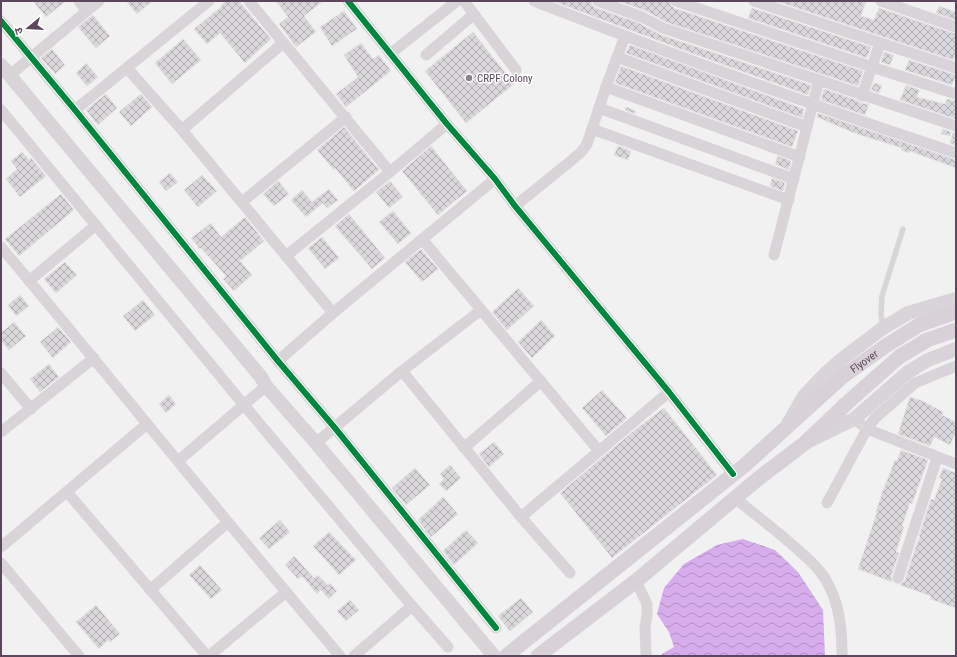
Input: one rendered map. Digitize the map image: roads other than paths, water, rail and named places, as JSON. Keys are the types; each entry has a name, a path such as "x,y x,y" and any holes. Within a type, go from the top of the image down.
{"main road":[{"name":"Flyover","path":"506,656 739,470 842,376 919,325 956,312"},
{"name":"Flyover","path":"538,656 636,581 759,478 805,443 899,358 927,340 956,330"},
{"path":"739,470 759,478"}],"street":[{"path":"79,1 87,11"},
{"path":"99,1 31,57 5,70 266,386 316,443 494,656"},
{"path":"75,110 209,1"},
{"path":"249,1 390,172"},
{"path":"348,1 447,124 495,180 669,392 739,470"},
{"path":"390,54 457,1"},
{"path":"464,1 516,70"},
{"path":"534,1 625,36 813,104 956,153"},
{"path":"598,1 642,17 663,28 820,80 862,96 956,126"},
{"path":"676,1 956,94"},
{"path":"754,1 956,68"},
{"path":"881,1 956,27"},
{"path":"426,55 474,14"},
{"path":"1,21 278,361 335,428 496,628"},
{"path":"515,206 582,151 587,144 625,36"},
{"path":"862,96 880,42"},
{"path":"182,130 283,43"},
{"path":"617,57 807,127"},
{"path":"127,68 182,130 333,313"},
{"path":"774,255 820,80"},
{"path":"606,87 800,157"},
{"path":"599,108 794,179"},
{"path":"1,110 244,405 448,647"},
{"path":"242,202 346,117"},
{"path":"286,256 447,124"},
{"path":"592,129 789,200"},
{"path":"278,361 333,313 495,180"},
{"path":"29,281 96,225"},
{"path":"422,239 599,451"},
{"path":"1,247 340,656"},
{"path":"784,429 809,390 842,359 883,328 908,313 956,299"},
{"path":"316,443 402,371 481,310"},
{"path":"805,443 854,419 908,372 928,360 956,348"},
{"path":"1,432 94,358"},
{"path":"827,504 867,429 875,418 915,383 956,366"},
{"path":"402,371 521,517 570,573"},
{"path":"1,373 31,409"},
{"path":"464,448 541,381"},
{"path":"178,461 266,386"},
{"path":"521,517 669,392"},
{"path":"854,419 867,429 937,458 956,464"},
{"path":"1,547 147,424"},
{"path":"898,578 937,458"},
{"path":"67,492 208,656 286,592"},
{"path":"735,498 810,560 827,582 836,604 842,630 842,656"},
{"path":"150,590 228,522"},
{"path":"1,563 79,656"},
{"path":"636,581 647,604 645,628 647,656"},
{"path":"354,656 412,606"}],"lane":[{"path":"883,328 880,314 882,296 903,229"}],"water":[{"path":"743,539 775,550 798,572 823,610 825,656 662,656 662,654 674,647 669,632 657,614 664,588 684,564 717,545"}],"place":[{"name":"CRPF Colony","path":"469,78"}]}
